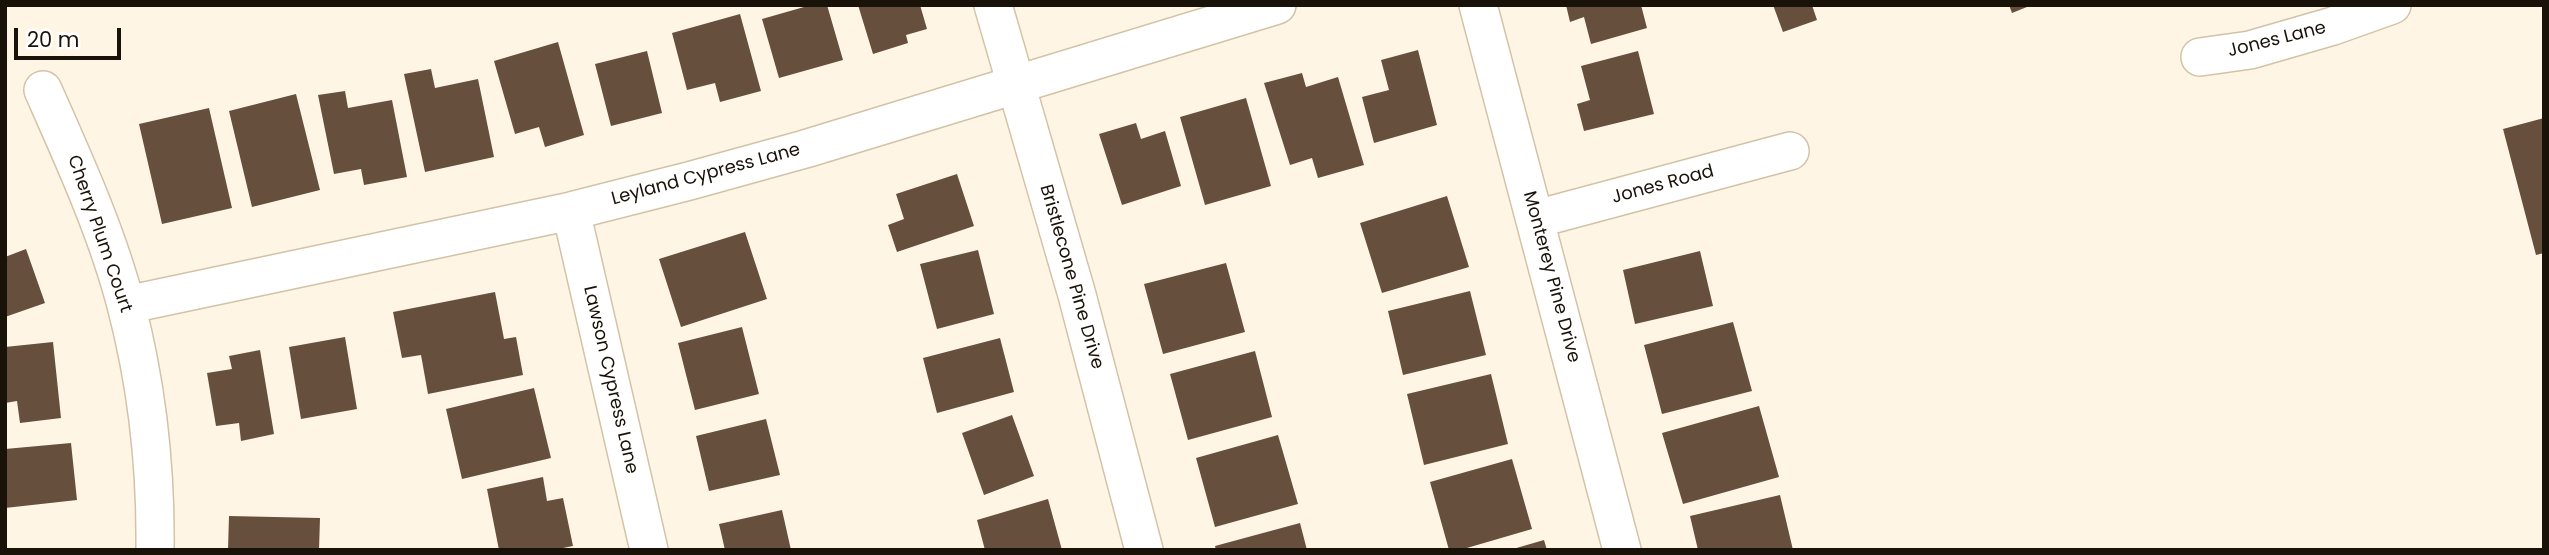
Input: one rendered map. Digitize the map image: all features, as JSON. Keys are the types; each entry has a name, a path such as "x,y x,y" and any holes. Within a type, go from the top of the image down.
{"street":[{"name":"Bristlecone Pine Drive","path":"993,5 1077,295 1144,550"},
{"name":"Leyland Cypress Lane","path":"126,305 571,211 805,149 1277,5"},
{"name":"Monterey Pine Drive","path":"1478,5 1622,550"},
{"name":"Jones Lane","path":"2200,57 2262,46 2333,26 2392,5"},
{"name":"Cherry Plum Court","path":"43,90 84,186 126,305 141,375 151,446 155,550"},
{"name":"Jones Road","path":"1536,219 1790,150"},
{"name":"Lawson Cypress Lane","path":"571,211 649,550"}],"building":[{"path":"811,5 827,5 843,60 779,78 762,19"},
{"path":"858,5 920,5 927,29 906,35 908,43 873,54"},
{"path":"1566,5 1641,5 1647,28 1591,44 1584,17 1570,22"},
{"path":"1773,5 1812,5 1817,20 1783,32"},
{"path":"2009,5 2032,5 2012,13"},
{"path":"740,14 761,91 720,102 715,83 687,90 672,33"},
{"path":"558,42 584,135 545,147 539,127 515,134 494,61"},
{"path":"1418,50 1437,125 1374,143 1362,97 1389,90 1381,60"},
{"path":"647,51 662,113 611,126 595,64"},
{"path":"1638,51 1654,114 1584,131 1577,104 1590,100 1581,66"},
{"path":"431,69 435,88 478,79 494,157 425,172 404,74"},
{"path":"1302,73 1306,87 1338,77 1364,165 1318,178 1312,158 1290,165 1264,83"},
{"path":"345,91 348,108 392,100 407,177 364,185 361,169 334,174 318,95"},
{"path":"296,94 320,190 252,207 229,111"},
{"path":"1246,98 1271,186 1205,205 1180,117"},
{"path":"209,108 232,208 162,224 139,124"},
{"path":"2544,118 2544,253 2536,255 2503,129"},
{"path":"1136,123 1141,139 1165,131 1181,186 1122,205 1099,134"},
{"path":"957,174 974,226 897,252 888,225 904,219 896,194"},
{"path":"1447,196 1469,267 1382,293 1360,223"},
{"path":"745,232 767,299 681,327 659,259"},
{"path":"26,249 45,303 5,317 5,257"},
{"path":"978,250 994,314 937,329 920,264"},
{"path":"1700,251 1713,306 1635,324 1623,270"},
{"path":"1226,263 1245,332 1163,354 1144,284"},
{"path":"1470,291 1486,355 1403,375 1388,311"},
{"path":"495,292 504,339 516,337 523,375 428,394 421,355 402,358 393,312"},
{"path":"1733,322 1752,391 1662,414 1644,345"},
{"path":"742,327 759,394 695,410 678,343"},
{"path":"345,337 357,409 301,419 289,347"},
{"path":"1000,338 1014,392 937,413 923,358"},
{"path":"53,342 61,418 20,423 17,401 5,403 5,347"},
{"path":"260,350 274,434 241,441 239,423 216,426 207,373 232,369 229,356"},
{"path":"1255,351 1272,417 1188,440 1170,374"},
{"path":"1491,374 1508,444 1424,465 1407,394"},
{"path":"534,388 551,458 462,479 446,409"},
{"path":"1759,406 1779,477 1683,504 1662,433"},
{"path":"1012,415 1034,476 984,495 962,433"},
{"path":"766,419 780,475 709,491 696,436"},
{"path":"1278,435 1298,504 1215,527 1196,458"},
{"path":"71,443 77,500 5,508 5,449"},
{"path":"1512,459 1532,529 1460,550 1449,550 1430,482"},
{"path":"543,477 547,501 563,498 573,546 553,550 499,550 487,489"},
{"path":"1780,495 1793,550 1698,550 1690,516"},
{"path":"1048,499 1062,550 985,550 977,520"},
{"path":"782,510 791,550 725,550 719,524"},
{"path":"229,516 320,518 319,550 228,550"},
{"path":"1300,523 1307,550 1216,550 1215,546"},
{"path":"1544,540 1547,550 1513,550 1513,549"}]}
